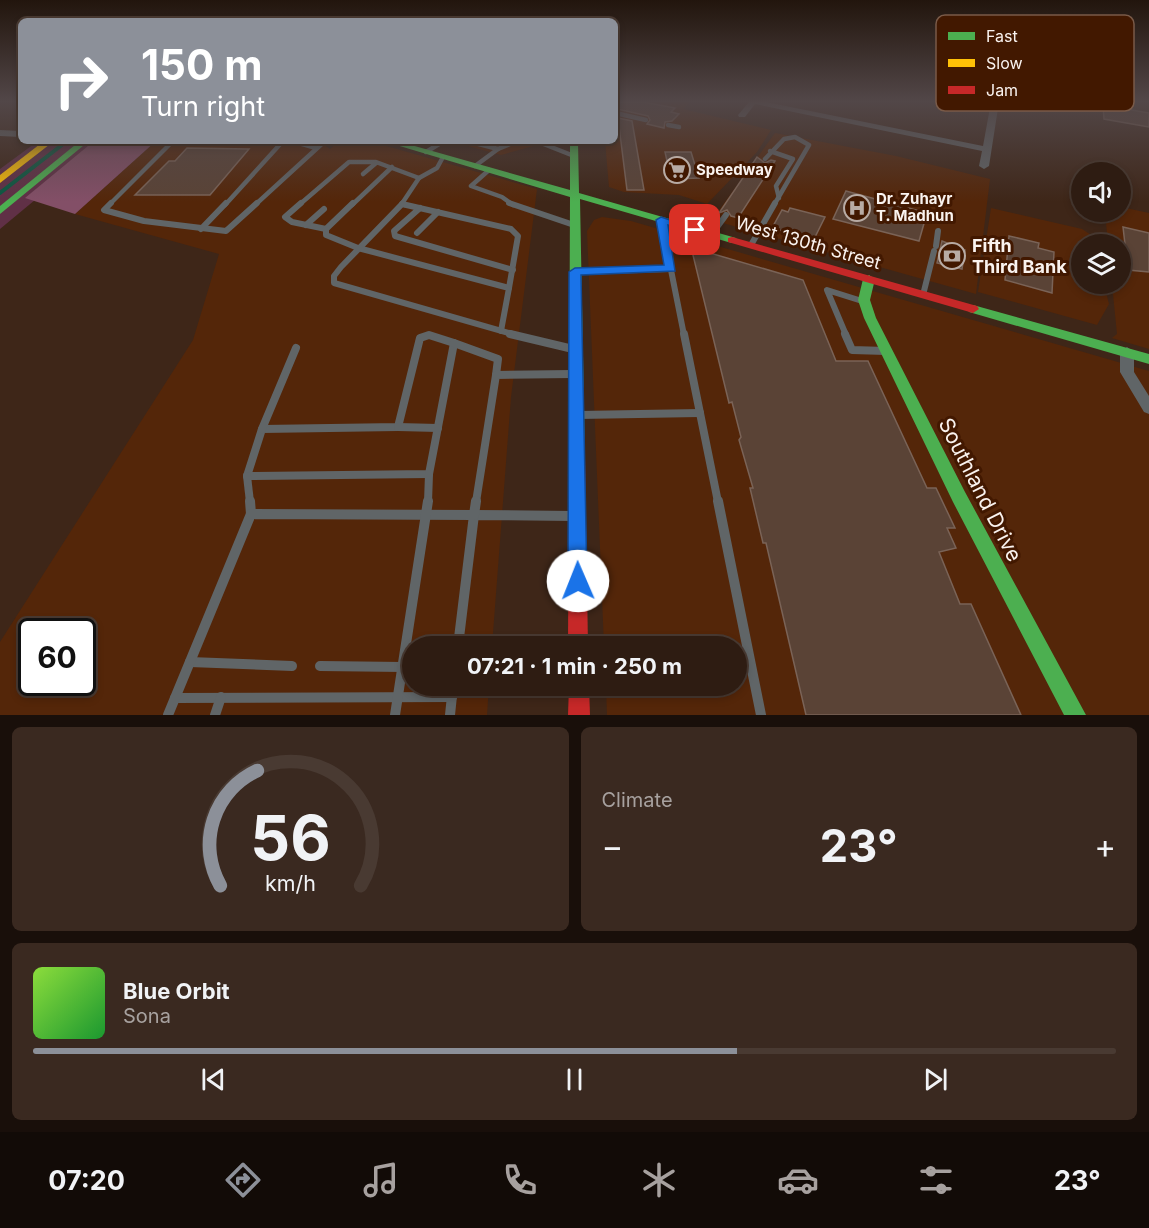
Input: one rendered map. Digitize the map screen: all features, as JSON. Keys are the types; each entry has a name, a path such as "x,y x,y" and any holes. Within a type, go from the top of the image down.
{"main road":[{"path":"0,180 46,144"},
{"path":"0,211 81,144"},
{"name":"West 130th Street","path":"398,144 1149,359"},
{"path":"574,144 578,636"},
{"path":"865,302 865,291 869,279"},
{"name":"Southland Drive","path":"865,302 885,351 1075,715"},
{"path":"579,696 579,715"}],"street":[{"path":"920,135 987,149"},
{"path":"984,166 989,135"},
{"path":"1126,352 1127,372 1149,408"}],"lane":[{"path":"751,245 809,145 795,139 782,138 765,159"},
{"path":"170,144 104,210 144,221 226,231 321,144"},
{"path":"201,229 260,169 281,144"},
{"path":"302,144 316,148"},
{"path":"426,152 439,144"},
{"path":"479,144 498,149"},
{"path":"475,166 498,149 510,144"},
{"path":"544,144 574,156"},
{"path":"770,152 793,159 776,186 779,198"},
{"path":"443,157 437,168 419,177 402,204 334,276 334,283 501,331 575,349"},
{"path":"327,229 292,222 285,217 349,162 361,159 419,177"},
{"path":"363,174 376,163"},
{"path":"392,167 327,229 326,235 358,248 509,288"},
{"path":"489,170 471,186 502,197 508,203 574,225"},
{"path":"402,204 511,229 518,236 501,331"},
{"path":"306,225 324,208"},
{"path":"420,208 394,231 395,236 513,270"},
{"path":"417,232 438,212"},
{"path":"712,234 726,215"},
{"path":"661,220 761,715"},
{"path":"923,295 938,231"},
{"path":"575,272 670,269"},
{"path":"865,302 827,290 852,350 885,351"},
{"path":"398,427 420,338 429,335 498,359 474,514 459,636"},
{"path":"409,636 428,515 429,474 454,343"},
{"path":"168,715 251,514 247,476 262,429 296,348"},
{"path":"496,375 576,374"},
{"path":"576,416 700,413"},
{"path":"262,429 438,428"},
{"path":"247,476 429,474"},
{"path":"251,514 577,516"},
{"path":"190,662 292,666"},
{"path":"320,666 402,666"},
{"path":"395,715 402,676"},
{"path":"175,698 402,696"},
{"path":"450,715 452,696"},
{"path":"215,715 221,698"}],"shaded area":[{"path":"618,135 768,135 757,152 707,204 679,195 624,192 609,187 605,144 618,144"},
{"path":"773,135 787,135 896,156 990,179 976,294 712,220"},
{"path":"34,144 102,144 0,229 0,169"},
{"path":"90,144 153,144 75,214 25,198"},
{"path":"153,144 323,144 330,149 336,144 380,144 537,189 511,397 493,636 402,636 402,696 488,696 487,715 0,715 0,642 193,340 219,254 75,214"},
{"path":"460,144 537,144 501,155"},
{"path":"991,208 1082,229 1090,234 1071,234 1071,294 1106,294 1109,304 1097,325 978,292"},
{"path":"1131,209 1149,213 1149,349 1112,338 1117,334 1113,294 1131,294 1131,234 1107,234 1106,222 1131,222"},
{"path":"602,217 631,221 1149,371 1149,715 607,715 606,696 747,696 747,636 604,636 587,231 594,220"}],"building":[{"path":"620,135 634,135 644,190 627,190"},
{"path":"187,148 249,149 210,195 135,195 169,161 175,161"},
{"path":"665,152 691,152 699,178 671,179"},
{"path":"757,157 765,163 775,161 738,218 731,216 727,210 719,213"},
{"path":"846,191 927,213 919,241 833,219"},
{"path":"790,208 825,217 814,239 772,228 782,210 788,212"},
{"path":"1123,227 1149,233 1149,272 1131,270 1131,234 1124,234"},
{"path":"1009,236 1039,243 1038,248 1054,252 1052,293 1005,280"},
{"path":"942,241 965,250 962,269 937,263"},
{"path":"692,251 703,251 803,280 836,361 868,361 927,488 936,488 955,528 947,528 956,548 939,552 960,604 971,604 1021,715 806,715 766,543 763,543 750,488 753,488 739,440 741,437 732,402 729,403"}],"waterway":[{"path":"0,193 63,144"}],"traffic: fast":[{"path":"0,211 81,144"},
{"path":"397,144 732,240"},
{"path":"574,144 577,460"},
{"path":"869,279 864,300 870,318 959,497 1075,715"},
{"path":"973,309 1149,359"}],"traffic: slow":[{"path":"0,180 46,144"}],"traffic: jam":[{"path":"732,240 973,309"},
{"path":"577,460 578,636"},
{"path":"579,696 579,715"}],"place":[{"name":"Speedway","path":"677,170"},
{"name":"Dr. Zuhayr T. Madhun","path":"857,208"},
{"name":"Fifth Third Bank","path":"952,256"}],"route":[{"path":"578,581 575,272 670,269 661,220 695,230"}]}
